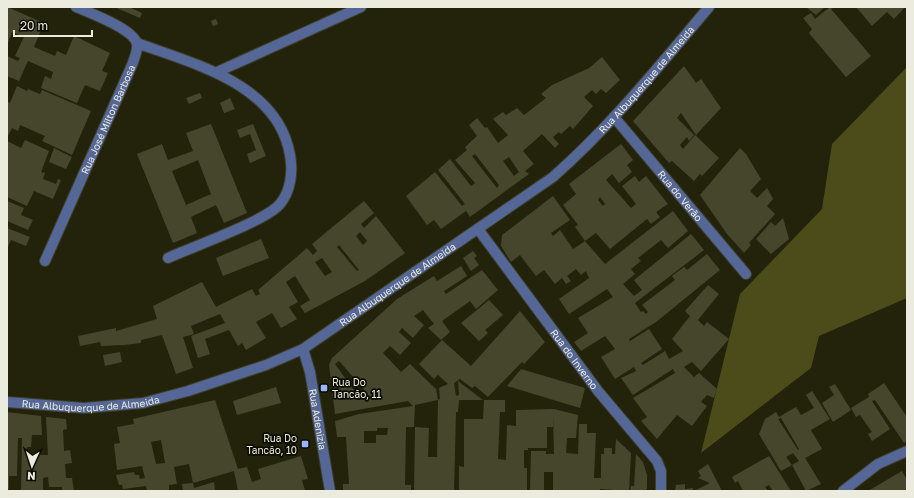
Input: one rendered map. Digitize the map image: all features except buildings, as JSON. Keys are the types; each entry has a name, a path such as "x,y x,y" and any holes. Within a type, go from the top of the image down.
{"street":[{"path":"76,7 126,30 137,43 216,72 252,94 266,108 278,124 288,146 292,166 289,188 280,204 263,217 168,258"},
{"path":"216,72 361,7"},
{"name":"Rua Albuquerque de Almeida","path":"7,402 84,408 142,403 188,391 266,365 303,349 553,177 584,150 709,7"},
{"name":"Rua José Milton Barbosa","path":"45,261 132,65 137,43"},
{"name":"Rua do Verão","path":"614,117 746,274"},
{"name":"Rua do Inverno","path":"478,230 598,392 657,461 661,471 661,491"},
{"name":"Rua Adenizia","path":"303,349 310,372 330,491"},
{"path":"843,491 878,464 907,451"}],"shaded area":[{"path":"907,67 907,298 819,336 811,368 701,453 740,294 822,209 832,144"}],"place":[{"name":"Rua Do Tancão, 11","path":"324,388"},
{"name":"Rua Do Tancão, 10","path":"305,444"}]}
